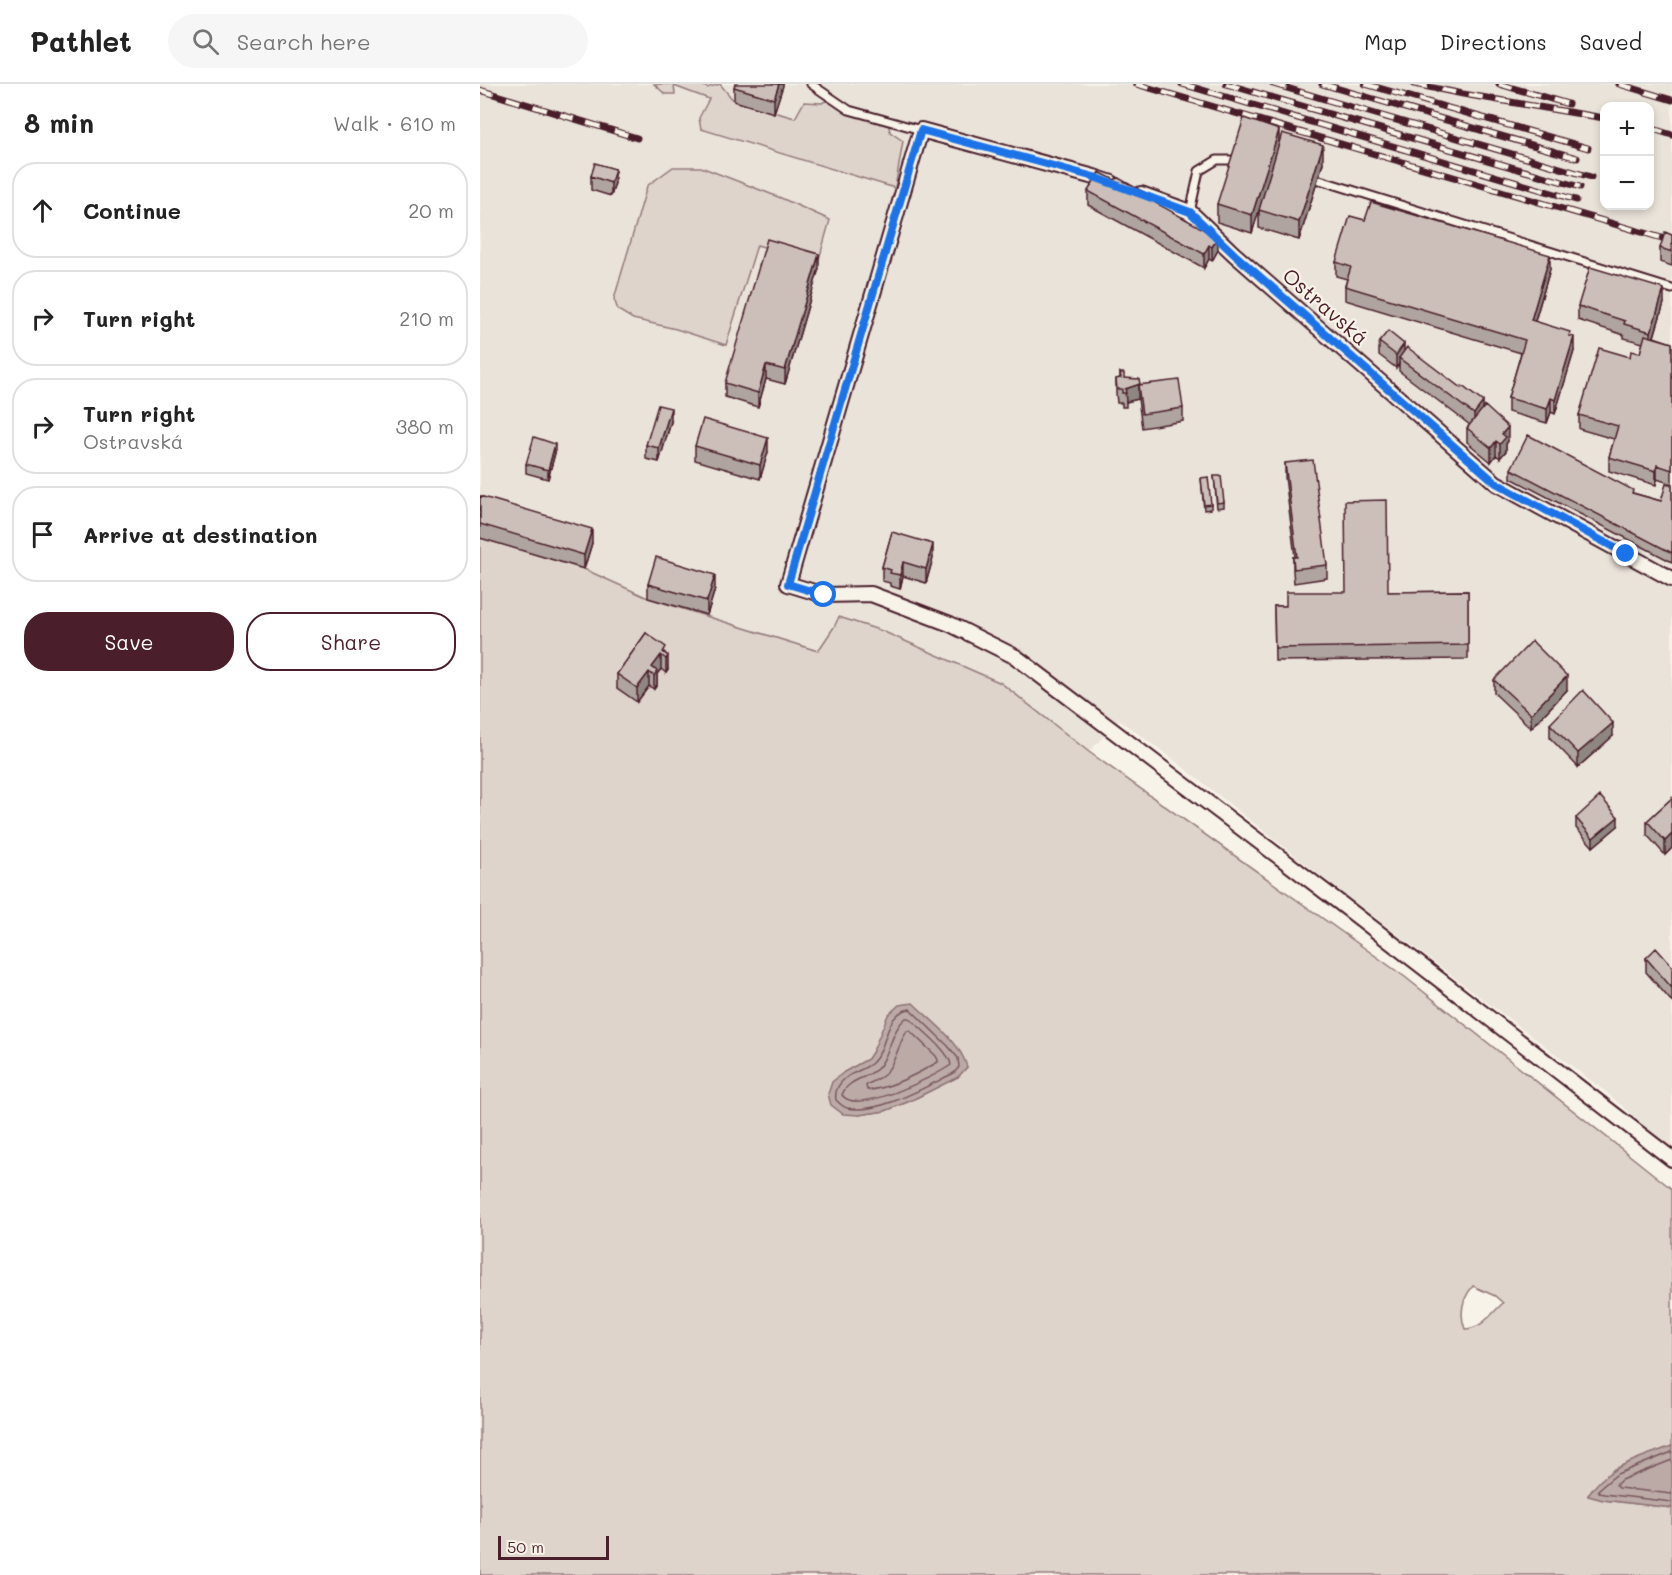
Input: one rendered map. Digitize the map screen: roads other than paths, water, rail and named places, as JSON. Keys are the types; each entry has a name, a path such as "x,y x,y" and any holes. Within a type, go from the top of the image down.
{"street":[{"name":"Ostravská","path":"921,130 1094,177 1190,212 1243,262 1496,483 1672,579"},
{"path":"921,130 788,584 824,595 871,594 950,624 1016,657 1672,1159"}],"lane":[{"path":"811,84 849,111 921,130"},
{"path":"1190,212 1199,171 1217,160 1245,161"},
{"path":"1298,174 1672,289"}],"water":[{"path":"913,1003 952,1040 967,1067 958,1077 885,1111 859,1115 843,1114 831,1105 828,1094 832,1082 844,1072 868,1059 888,1015 899,1005"},
{"path":"1672,1446 1672,1508 1603,1500 1588,1496 1604,1477 1614,1470"}],"railway":[{"path":"1136,84 1672,241"},
{"path":"1182,84 1576,200"},
{"path":"1226,84 1580,187"},
{"path":"1273,84 1591,177"},
{"path":"1322,84 1577,158"},
{"path":"1365,84 1588,148"},
{"path":"1414,84 1600,117"},
{"path":"1499,84 1568,104"},
{"path":"1619,84 1672,100"},
{"path":"480,90 637,138"},
{"path":"1654,129 1672,135"}]}
